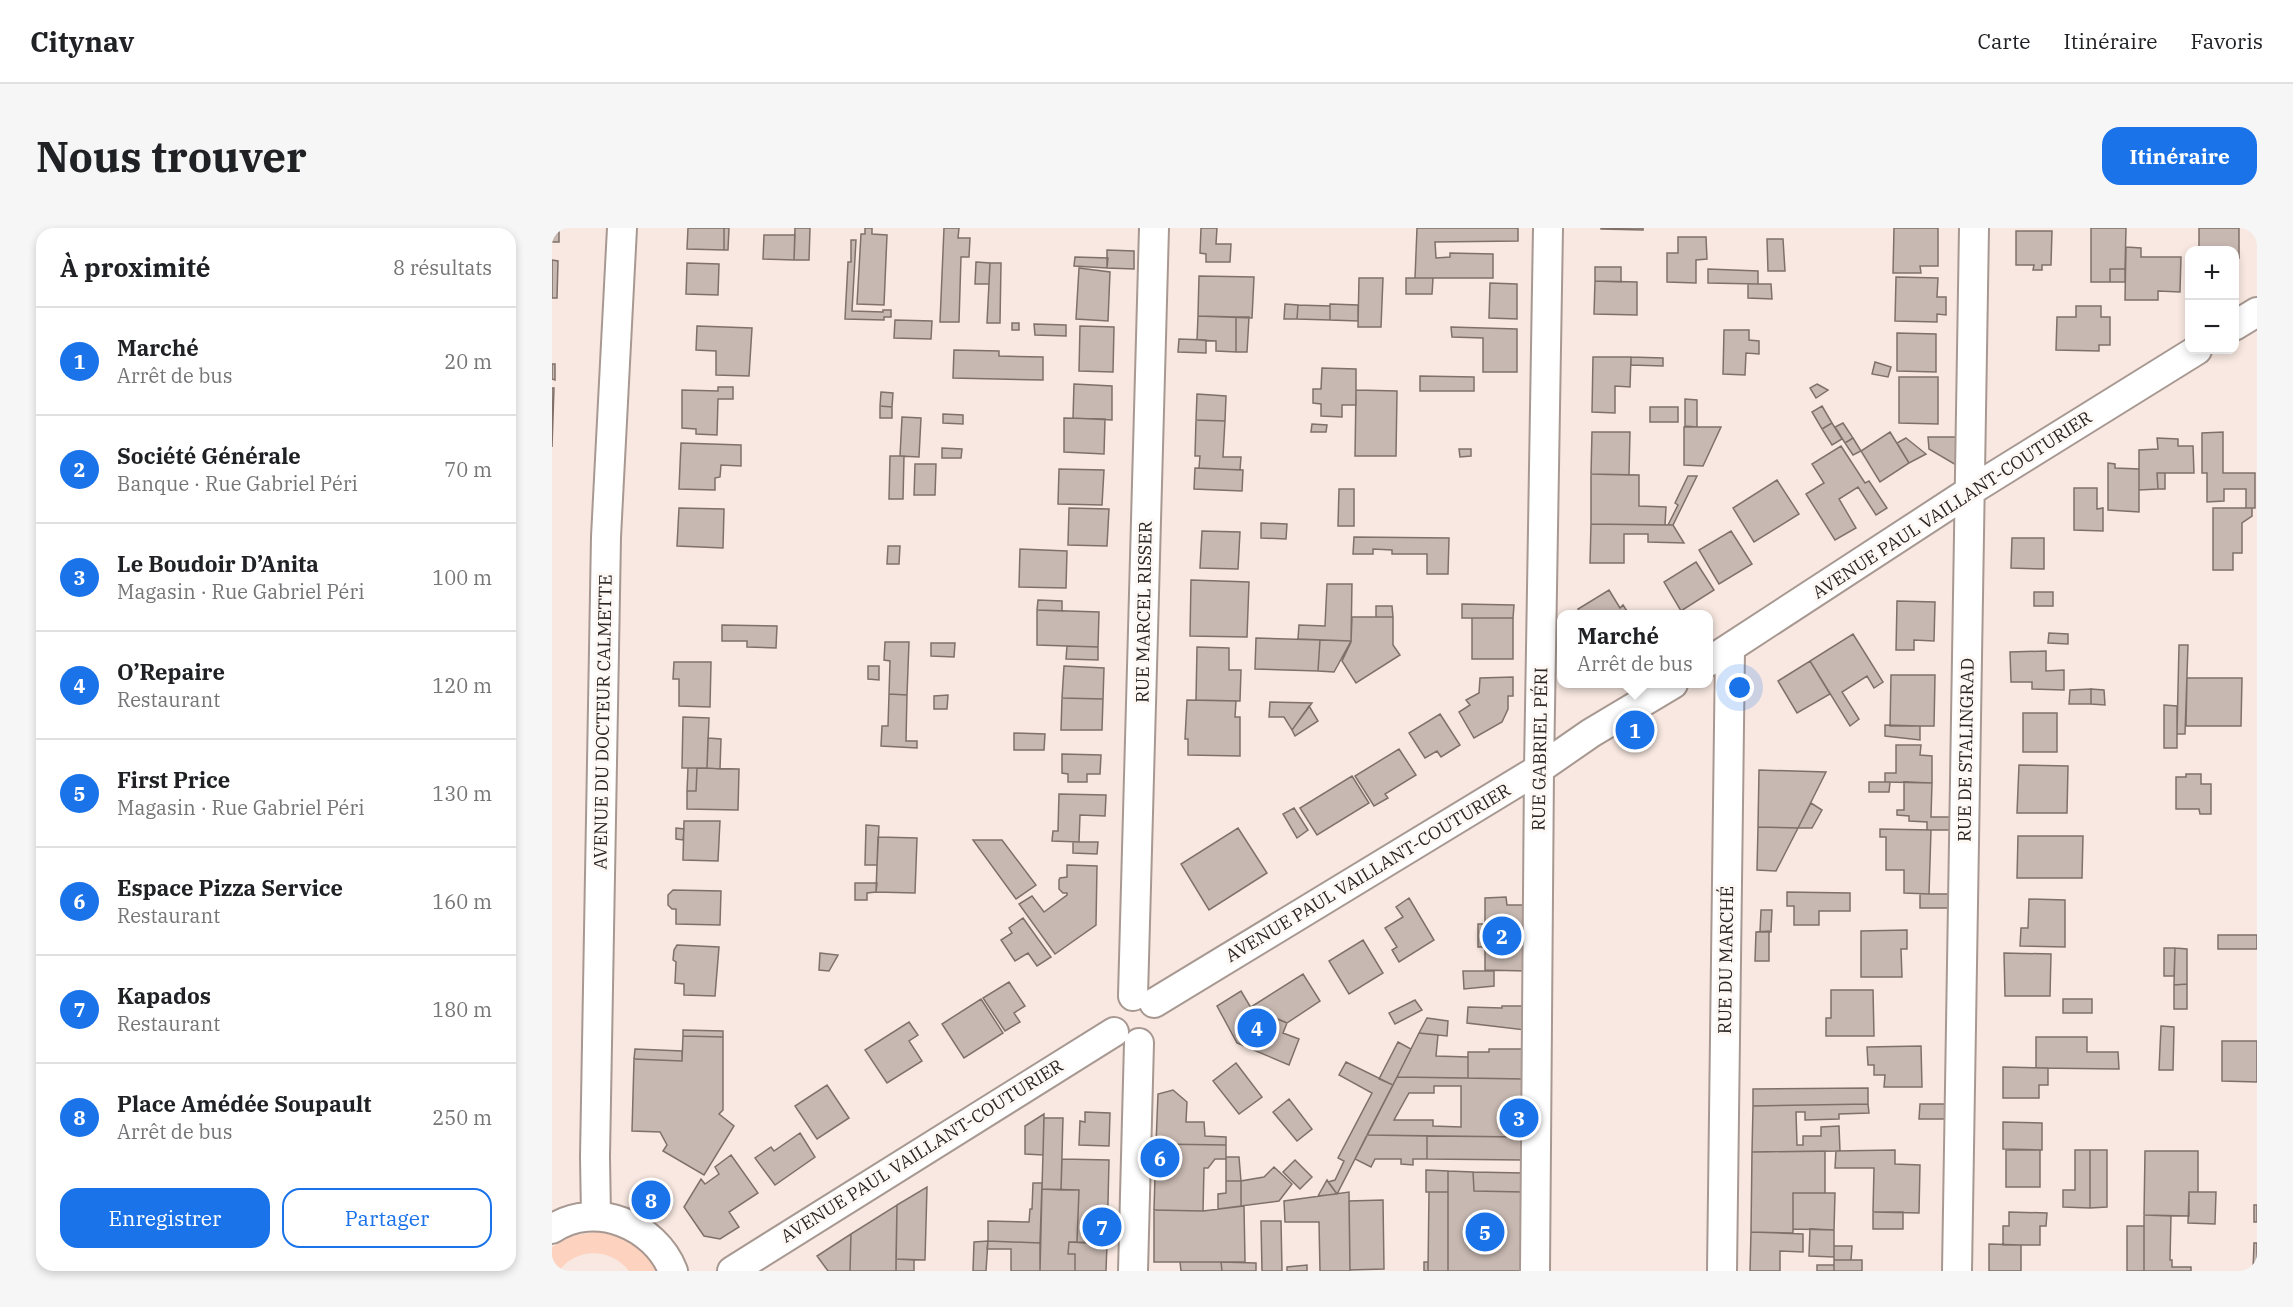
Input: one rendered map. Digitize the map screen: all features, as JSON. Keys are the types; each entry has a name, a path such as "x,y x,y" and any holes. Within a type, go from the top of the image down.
{"street":[{"name":"AVENUE DU DOCTEUR CALMETTE","path":"596,1216 595,1156 606,537 622,228"},
{"name":"RUE MARCEL RISSER","path":"1144,999 1154,228"},
{"name":"RUE GABRIEL PÉRI","path":"1535,1271 1539,769 1548,228"},
{"name":"RUE DE STALINGRAD","path":"1957,1271 1974,228"},
{"path":"2239,323 2257,312"},
{"name":"AVENUE PAUL VAILLANT-COUTURIER","path":"1719,655 1970,491 2191,354"},
{"name":"RUE DU MARCHÉ","path":"1719,655 1722,1271"},
{"name":"AVENUE PAUL VAILLANT-COUTURIER","path":"1144,999 1539,769 1591,733 1666,688"},
{"path":"1133,1271 1126,1037 1120,1011 1144,999"},
{"name":"AVENUE PAUL VAILLANT-COUTURIER","path":"732,1271 1126,1037"},
{"path":"552,1229 576,1218 596,1216 620,1220 656,1242 673,1271"}],"shaded area":[{"path":"600,1231 626,1239 640,1248 656,1271 629,1271 613,1258 594,1253 584,1254 566,1263 559,1271 552,1271 552,1247 571,1236"}],"building":[{"path":"552,228 559,228 559,242 552,242"},
{"path":"688,228 724,228 724,250 687,249"},
{"path":"724,228 729,228 728,250 724,250"},
{"path":"795,228 810,228 809,260 794,260"},
{"path":"865,228 872,228 872,234 887,235 884,305 857,304 861,234 865,234"},
{"path":"944,228 959,228 958,238 970,238 969,257 961,257 959,322 940,322"},
{"path":"1201,228 1217,228 1216,244 1231,244 1230,262 1206,262 1206,254 1200,253"},
{"path":"1417,228 1518,228 1518,241 1435,242 1436,258 1450,257 1450,253 1493,254 1493,278 1415,278"},
{"path":"1643,228 1643,230 1601,229"},
{"path":"1894,228 1938,228 1938,266 1920,266 1921,273 1893,273"},
{"path":"2091,228 2126,228 2125,269 2110,269 2110,282 2091,282"},
{"path":"2199,228 2239,228 2239,246 2199,246"},
{"path":"2016,231 2052,231 2051,265 2042,265 2042,270 2033,270 2034,265 2016,265"},
{"path":"764,235 795,235 794,260 763,259"},
{"path":"1678,237 1706,237 1707,259 1696,260 1696,283 1667,282 1667,253 1678,253"},
{"path":"1767,239 1783,239 1785,271 1768,271"},
{"path":"851,240 856,240 852,311 891,310 891,317 884,317 884,320 845,319"},
{"path":"2126,247 2141,248 2141,257 2181,257 2180,292 2158,291 2158,300 2125,300"},
{"path":"1107,250 1134,251 1134,269 1107,268"},
{"path":"1075,257 1108,258 1107,268 1074,266"},
{"path":"552,260 558,261 557,298 552,298"},
{"path":"976,262 990,263 989,284 975,284"},
{"path":"687,263 719,264 718,295 686,294"},
{"path":"990,263 1001,263 1000,323 987,323"},
{"path":"1595,267 1621,267 1621,282 1595,281"},
{"path":"1079,268 1110,272 1108,321 1076,319"},
{"path":"1708,269 1758,271 1758,284 1708,283"},
{"path":"2110,269 2125,269 2125,282 2110,282"},
{"path":"1199,276 1254,277 1252,318 1198,316"},
{"path":"1896,277 1938,278 1937,297 1946,297 1946,315 1937,314 1937,322 1895,321"},
{"path":"1359,278 1383,278 1381,327 1358,327"},
{"path":"1406,278 1433,278 1432,294 1406,294"},
{"path":"1595,281 1637,282 1637,315 1594,314"},
{"path":"1490,283 1517,284 1517,319 1489,318"},
{"path":"1748,284 1771,284 1772,299 1748,298"},
{"path":"1285,304 1298,305 1297,319 1284,319"},
{"path":"1330,304 1358,305 1358,321 1330,320"},
{"path":"1298,305 1330,306 1330,320 1297,319"},
{"path":"2076,306 2101,306 2101,317 2110,317 2110,345 2099,345 2099,351 2056,350 2057,317 2076,317"},
{"path":"1198,316 1236,317 1236,352 1216,351 1216,341 1197,340"},
{"path":"1236,317 1249,317 1247,352 1236,352"},
{"path":"895,320 932,321 931,339 894,338"},
{"path":"1012,323 1019,323 1019,330 1012,330"},
{"path":"1034,324 1066,325 1066,336 1035,335"},
{"path":"697,326 752,328 749,376 716,375 716,351 696,350"},
{"path":"1080,326 1114,327 1113,372 1079,371"},
{"path":"1451,327 1517,329 1517,372 1483,372 1483,338 1452,337"},
{"path":"1724,330 1749,330 1749,340 1759,341 1759,354 1746,353 1745,375 1723,374"},
{"path":"1897,333 1936,334 1936,372 1897,371"},
{"path":"1179,339 1206,340 1206,353 1178,352"},
{"path":"954,350 999,351 999,356 1043,357 1043,380 953,378"},
{"path":"1593,357 1631,357 1630,387 1615,386 1615,413 1592,412"},
{"path":"1631,357 1663,358 1663,366 1631,365"},
{"path":"1875,362 1891,367 1888,377 1872,374"},
{"path":"552,364 555,364 555,380 552,379"},
{"path":"1322,368 1356,369 1356,405 1342,405 1342,417 1321,416 1321,404 1313,403 1313,389 1321,389"},
{"path":"1420,376 1474,377 1474,391 1420,391"},
{"path":"1899,377 1938,377 1938,424 1899,423"},
{"path":"1074,384 1112,386 1112,420 1073,418"},
{"path":"1817,384 1828,390 1816,398 1810,388"},
{"path":"718,387 733,387 733,399 718,399 717,435 696,434 696,429 682,428 682,390 718,391"},
{"path":"552,388 554,388 552,447"},
{"path":"1356,390 1397,391 1396,456 1355,456"},
{"path":"881,392 893,393 892,407 880,406"},
{"path":"1197,394 1226,396 1225,421 1196,420"},
{"path":"1685,399 1697,400 1697,427 1685,426"},
{"path":"880,406 892,407 892,418 880,418"},
{"path":"1822,406 1832,423 1822,429 1812,412"},
{"path":"1650,407 1678,407 1678,422 1650,422"},
{"path":"943,414 963,415 963,424 943,423"},
{"path":"902,417 921,418 919,457 900,456"},
{"path":"1064,418 1105,419 1104,454 1064,452"},
{"path":"1196,420 1225,421 1223,457 1241,457 1240,470 1199,468 1200,456 1195,456"},
{"path":"1832,423 1842,439 1832,445 1822,429"},
{"path":"1843,423 1853,438 1845,443 1835,427"},
{"path":"1312,424 1327,425 1326,432 1311,432"},
{"path":"1684,427 1721,427 1703,466 1684,465"},
{"path":"1592,432 1630,432 1629,475 1591,474"},
{"path":"1890,432 1909,463 1880,482 1861,451"},
{"path":"2223,432 2223,473 2255,473 2255,508 2246,508 2246,489 2224,489 2224,501 2207,502 2207,473 2202,473 2202,433"},
{"path":"1928,437 1956,437 1956,465 1929,449"},
{"path":"1853,438 1861,451 1853,455 1845,443"},
{"path":"1906,438 1926,454 1909,463 1897,443"},
{"path":"2157,438 2178,439 2178,446 2193,446 2194,473 2157,473 2158,489 2139,490 2139,450 2158,449"},
{"path":"681,443 741,445 741,466 721,465 720,477 715,478 715,490 679,489"},
{"path":"1841,446 1865,483 1869,481 1887,508 1876,515 1858,487 1839,499 1856,528 1835,540 1806,494 1824,483 1812,464"},
{"path":"942,448 962,449 961,458 942,458"},
{"path":"1459,449 1471,449 1471,456 1460,457"},
{"path":"890,456 904,456 903,499 889,499"},
{"path":"2108,463 2115,464 2115,468 2139,469 2139,512 2108,510"},
{"path":"915,464 936,464 935,495 914,495"},
{"path":"1195,468 1243,470 1242,491 1194,489"},
{"path":"1059,469 1104,470 1102,505 1058,504"},
{"path":"2157,473 2165,473 2165,489 2158,489"},
{"path":"1591,474 1639,475 1639,506 1666,507 1665,525 1591,524"},
{"path":"1688,476 1697,476 1673,525 1668,525 1678,505 1675,503"},
{"path":"1777,480 1799,514 1754,542 1733,508"},
{"path":"2074,488 2097,488 2097,509 2103,508 2103,531 2074,530"},
{"path":"1339,489 1354,489 1354,526 1338,526"},
{"path":"679,508 724,509 723,548 677,546"},
{"path":"1069,508 1109,509 1107,546 1068,545"},
{"path":"2213,508 2252,508 2252,516 2242,523 2242,553 2233,553 2233,570 2213,570"},
{"path":"1261,523 1287,524 1286,539 1261,538"},
{"path":"1591,524 1673,525 1684,543 1648,542 1648,534 1624,534 1624,563 1590,563"},
{"path":"1202,531 1240,532 1238,569 1200,568"},
{"path":"1731,531 1752,564 1719,584 1699,550"},
{"path":"1354,537 1449,538 1448,574 1427,574 1427,554 1392,554 1392,550 1373,549 1373,554 1353,554"},
{"path":"2012,538 2044,538 2044,569 2011,568"},
{"path":"888,546 900,546 899,564 887,564"},
{"path":"1020,549 1067,551 1066,588 1019,587"},
{"path":"1696,562 1714,590 1680,610 1664,582"},
{"path":"1191,580 1249,582 1247,637 1190,636"},
{"path":"1327,584 1352,584 1351,641 1298,639 1299,625 1325,626"},
{"path":"1609,590 1620,608 1623,605 1626,610 1579,610"},
{"path":"2034,592 2053,592 2053,606 2034,606"},
{"path":"1038,600 1062,601 1062,611 1037,610"},
{"path":"1897,601 1935,602 1934,641 1914,640 1914,650 1896,650"},
{"path":"1462,604 1514,605 1513,618 1462,618"},
{"path":"1376,606 1392,606 1393,617 1376,617"},
{"path":"1037,610 1099,612 1098,647 1037,645"},
{"path":"1352,617 1393,617 1393,645 1400,655 1356,683 1342,661 1351,642"},
{"path":"1472,618 1513,618 1513,659 1472,659"},
{"path":"722,625 777,626 776,648 747,647 747,641 722,641"},
{"path":"2049,633 2068,634 2068,644 2048,643"},
{"path":"1853,634 1883,682 1874,688 1867,676 1842,692 1859,719 1850,726 1810,661"},
{"path":"1256,638 1320,640 1318,671 1255,669"},
{"path":"1320,640 1351,641 1334,672 1318,671"},
{"path":"885,642 909,642 907,695 889,694 890,661 884,660"},
{"path":"931,643 955,643 954,657 931,656"},
{"path":"2179,645 2188,645 2185,734 2177,734"},
{"path":"1067,646 1098,647 1098,660 1066,659"},
{"path":"1197,647 1229,648 1229,670 1241,670 1240,701 1196,700"},
{"path":"2046,651 2046,671 2064,670 2064,690 2032,689 2032,682 2011,682 2010,652"},
{"path":"1810,661 1830,694 1797,713 1778,681"},
{"path":"674,662 711,662 710,707 679,706 679,679 673,679"},
{"path":"868,666 879,666 879,680 868,679"},
{"path":"1064,666 1104,668 1103,699 1062,698"},
{"path":"1891,675 1935,675 1934,726 1890,726"},
{"path":"1513,677 1513,696 1508,696 1508,709 1502,722 1474,738 1459,712 1470,705 1466,700 1479,693 1480,678"},
{"path":"2187,678 2242,678 2241,726 2186,726"},
{"path":"2091,689 2091,704 2069,704 2070,690"},
{"path":"2091,689 2104,690 2105,705 2091,704"},
{"path":"889,694 907,695 906,741 917,741 917,748 881,746 882,726 888,726"},
{"path":"948,695 947,709 934,709 934,696"},
{"path":"1062,698 1103,699 1102,730 1061,730"},
{"path":"1187,700 1236,701 1235,717 1240,717 1240,756 1188,755 1188,739 1185,739"},
{"path":"1270,702 1312,703 1292,730 1284,717 1269,717"},
{"path":"2164,705 2177,706 2177,748 2164,748"},
{"path":"1309,706 1318,721 1295,736 1292,730"},
{"path":"2023,713 2057,713 2057,752 2023,752"},
{"path":"1440,714 1460,745 1441,757 1437,751 1425,758 1409,733"},
{"path":"683,717 709,718 707,768 682,768"},
{"path":"1885,725 1920,726 1920,740 1885,736"},
{"path":"1014,733 1045,734 1044,750 1014,750"},
{"path":"708,738 721,739 720,769 707,768"},
{"path":"1896,745 1921,745 1920,755 1932,756 1932,783 1885,782 1885,773 1896,773"},
{"path":"1399,749 1416,775 1385,794 1388,798 1374,806 1355,776"},
{"path":"1062,754 1101,755 1100,774 1087,774 1087,782 1068,782 1068,774 1062,773"},
{"path":"2019,765 2068,766 2067,813 2017,813"},
{"path":"688,768 697,768 696,791 687,791"},
{"path":"697,768 739,769 738,810 687,809 687,791 696,791"},
{"path":"1759,770 1826,772 1798,828 1758,827"},
{"path":"2186,774 2201,774 2201,784 2211,784 2211,814 2200,814 2199,809 2176,809 2176,777 2186,777"},
{"path":"1352,776 1369,803 1317,835 1300,808"},
{"path":"1869,782 1890,782 1889,792 1869,792"},
{"path":"1904,782 1932,783 1931,817 1951,817 1950,830 1927,830 1927,822 1909,821 1909,816 1897,815 1897,810 1904,810"},
{"path":"1059,794 1106,795 1105,816 1080,815 1079,842 1052,841 1053,831 1058,831"},
{"path":"1811,803 1822,810 1812,828 1798,828"},
{"path":"1294,808 1308,830 1297,838 1283,814"},
{"path":"684,821 720,821 718,861 683,860"},
{"path":"866,825 879,826 877,865 865,865"},
{"path":"1758,827 1798,828 1776,871 1757,870"},
{"path":"676,828 684,829 683,840 676,839"},
{"path":"1238,828 1267,873 1209,910 1181,864"},
{"path":"1880,829 1931,830 1929,894 1904,893 1904,870 1886,870 1886,837 1880,837"},
{"path":"2018,836 2083,836 2082,878 2017,878"},
{"path":"878,837 917,838 915,893 876,892"},
{"path":"973,840 1002,840 1036,885 1016,899"},
{"path":"1073,842 1098,842 1097,854 1073,853"},
{"path":"1067,865 1097,866 1096,925 1055,954 1019,904 1032,896 1044,912 1067,895 1059,889 1059,880 1067,877"},
{"path":"855,883 877,883 876,892 867,893 867,900 855,900"},
{"path":"673,890 721,891 720,925 676,924 676,909 668,905 668,895"},
{"path":"1787,892 1850,893 1850,911 1819,911 1819,925 1794,925 1794,906 1787,906"},
{"path":"1920,894 1949,894 1949,908 1920,908"},
{"path":"1506,897 1507,905 1527,905 1526,971 1485,970 1485,947 1478,947 1478,924 1485,924 1485,898"},
{"path":"1409,898 1434,940 1399,962 1392,950 1397,947 1385,928 1403,917 1396,907"},
{"path":"2029,899 2065,900 2065,947 2020,946 2021,928 2028,928"},
{"path":"1761,910 1772,910 1771,932 1760,932"},
{"path":"1023,918 1051,957 1037,966 1028,953 1015,961 1001,940 1012,933 1009,928"},
{"path":"1907,930 1907,949 1901,949 1902,977 1861,977 1861,931"},
{"path":"1769,931 1769,961 1755,961 1756,932"},
{"path":"2218,935 2257,935 2257,949 2218,949"},
{"path":"1363,940 1383,973 1349,994 1329,961"},
{"path":"677,945 719,947 715,996 684,995 684,984 675,983 676,962 673,960"},
{"path":"2164,948 2175,948 2174,976 2164,976"},
{"path":"2175,948 2187,949 2187,984 2174,985"},
{"path":"820,953 838,955 829,971 819,970"},
{"path":"2004,953 2051,954 2050,996 2005,996"},
{"path":"1463,971 1494,971 1494,986 1464,989"},
{"path":"1303,974 1320,1001 1287,1023 1251,1007"},
{"path":"1009,982 1025,1006 1014,1013 1020,1022 1005,1031 983,998"},
{"path":"2187,984 2187,1009 2174,1009 2174,985"},
{"path":"1831,990 1873,990 1874,1036 1826,1036 1826,1018 1831,1018"},
{"path":"1241,991 1251,1008 1287,1023 1283,1033 1299,1039 1289,1065 1237,1043 1217,1006"},
{"path":"981,999 1003,1033 964,1058 942,1024"},
{"path":"2063,999 2092,999 2092,1013 2063,1013"},
{"path":"1415,1000 1422,1010 1395,1024 1389,1013"},
{"path":"1502,1006 1525,1006 1525,1030 1467,1023 1468,1007 1502,1008"},
{"path":"1427,1018 1448,1021 1447,1036 1419,1033"},
{"path":"909,1022 918,1035 909,1041 922,1061 887,1083 865,1050"},
{"path":"2161,1026 2174,1027 2173,1070 2159,1070"},
{"path":"683,1030 723,1031 723,1037 683,1036"},
{"path":"1419,1033 1438,1035 1436,1056 1468,1057 1468,1078 1397,1077"},
{"path":"683,1036 723,1037 723,1110 719,1114 734,1126 704,1175 663,1151 667,1145 660,1132 632,1131 634,1059 682,1061"},
{"path":"2036,1037 2087,1037 2087,1052 2118,1052 2119,1069 2036,1068"},
{"path":"2222,1041 2257,1041 2257,1082 2222,1081"},
{"path":"1398,1042 1411,1049 1393,1085 1379,1079"},
{"path":"1921,1046 1922,1087 1884,1087 1885,1075 1874,1075 1874,1065 1868,1065 1867,1047"},
{"path":"635,1049 682,1051 682,1061 634,1059"},
{"path":"1489,1049 1525,1049 1524,1079 1468,1078 1468,1052 1489,1052"},
{"path":"1346,1062 1393,1085 1337,1194 1328,1182 1335,1180 1344,1161 1338,1158 1372,1093 1339,1075"},
{"path":"1236,1063 1262,1097 1239,1114 1213,1081"},
{"path":"2003,1067 2048,1068 2048,1085 2039,1085 2039,1098 2003,1098"},
{"path":"1397,1077 1524,1079 1523,1137 1367,1135","holes":["1434,1086 1461,1086 1461,1127 1433,1126 1433,1120 1394,1120 1409,1093 1434,1093"]},
{"path":"827,1085 849,1118 817,1139 795,1106"},
{"path":"1868,1088 1868,1104 1753,1106 1753,1089"},
{"path":"1173,1090 1187,1102 1186,1122 1204,1122 1205,1136 1226,1137 1226,1145 1156,1144 1158,1094"},
{"path":"1289,1099 1312,1129 1297,1141 1273,1112"},
{"path":"1868,1104 1869,1113 1839,1114 1839,1119 1805,1120 1805,1112 1796,1112 1797,1145 1803,1145 1803,1136 1821,1136 1821,1127 1839,1126 1840,1151 1752,1152 1753,1106"},
{"path":"1920,1104 1946,1104 1946,1119 1919,1119"},
{"path":"1085,1112 1110,1113 1109,1146 1079,1145 1080,1121 1085,1122"},
{"path":"1044,1114 1043,1155 1025,1154 1025,1126"},
{"path":"1044,1118 1063,1118 1061,1190 1042,1189"},
{"path":"2003,1122 2042,1123 2042,1150 2003,1149"},
{"path":"800,1133 815,1157 775,1185 755,1158 771,1147 774,1151"},
{"path":"1367,1135 1427,1136 1427,1159 1413,1159 1413,1165 1401,1164 1401,1159 1375,1159 1371,1167 1355,1159"},
{"path":"1427,1136 1523,1137 1523,1160 1427,1159"},
{"path":"1156,1144 1226,1145 1226,1159 1215,1159 1208,1168 1204,1168 1203,1211 1154,1210"},
{"path":"1895,1150 1895,1164 1920,1165 1919,1213 1873,1212 1874,1168 1835,1168 1836,1151"},
{"path":"2006,1150 2040,1150 2040,1187 2006,1187"},
{"path":"2075,1150 2090,1150 2090,1208 2063,1207 2063,1190 2075,1190"},
{"path":"2090,1150 2107,1150 2107,1207 2090,1208"},
{"path":"1825,1151 1825,1193 1793,1193 1793,1233 1751,1232 1752,1152"},
{"path":"2145,1151 2198,1151 2198,1192 2189,1192 2189,1216 2144,1215"},
{"path":"731,1155 758,1193 729,1212 739,1227 720,1239 704,1236 684,1207 701,1179 705,1184 719,1174 715,1167"},
{"path":"1226,1157 1239,1157 1241,1181 1226,1181"},
{"path":"1062,1159 1109,1160 1107,1244 1077,1242 1079,1190 1061,1190"},
{"path":"1295,1160 1312,1177 1300,1189 1283,1172"},
{"path":"1274,1167 1292,1184 1279,1201 1241,1206 1241,1181 1264,1177"},
{"path":"1426,1170 1448,1171 1448,1192 1426,1192"},
{"path":"1448,1171 1473,1172 1474,1191 1523,1192 1522,1271 1448,1271"},
{"path":"1473,1172 1523,1173 1523,1192 1474,1191"},
{"path":"1327,1180 1337,1194 1318,1196"},
{"path":"1226,1181 1241,1181 1241,1206 1218,1209 1218,1194 1226,1193"},
{"path":"1033,1183 1042,1183 1040,1243 988,1241 988,1221 1029,1222"},
{"path":"927,1187 925,1260 896,1259 897,1205"},
{"path":"1042,1189 1079,1190 1077,1242 1069,1242 1068,1254 1075,1254 1075,1271 1040,1271"},
{"path":"1349,1192 1350,1271 1320,1271 1319,1222 1285,1222 1284,1201"},
{"path":"1429,1192 1448,1192 1448,1271 1428,1271"},
{"path":"2189,1192 2216,1192 2215,1224 2188,1223"},
{"path":"1793,1193 1835,1193 1834,1230 1793,1229"},
{"path":"1383,1200 1384,1269 1350,1270 1349,1201"},
{"path":"897,1205 896,1271 850,1271 851,1234"},
{"path":"2254,1205 2257,1205 2257,1222 2254,1222"},
{"path":"1244,1206 1245,1262 1154,1262 1154,1210 1203,1211"},
{"path":"1873,1212 1903,1212 1903,1229 1873,1229"},
{"path":"2009,1212 2047,1213 2046,1226 2040,1226 2040,1245 2003,1245 2003,1226 2009,1226"},
{"path":"2144,1215 2171,1216 2170,1260 2172,1260 2172,1267 2191,1267 2191,1271 2144,1271"},
{"path":"1261,1221 1281,1221 1282,1271 1262,1271"},
{"path":"2127,1226 2144,1226 2144,1271 2127,1271"},
{"path":"1810,1229 1834,1230 1834,1257 1809,1256"},
{"path":"1751,1232 1803,1234 1803,1252 1780,1251 1780,1271 1750,1271"},
{"path":"851,1234 850,1271 828,1271 817,1256"},
{"path":"988,1241 986,1271 973,1271 974,1242"},
{"path":"988,1241 1040,1243 1040,1271 1011,1271 1011,1249 987,1249"},
{"path":"1069,1242 1107,1244 1106,1271 1075,1271 1075,1254 1068,1254"},
{"path":"2254,1243 2257,1243 2257,1271 2253,1271"},
{"path":"1989,1244 2021,1245 2021,1271 1989,1271"},
{"path":"1834,1246 1852,1246 1851,1260 1834,1260"},
{"path":"896,1259 914,1260 914,1271 896,1271"},
{"path":"1834,1260 1862,1260 1862,1271 1834,1271"},
{"path":"1180,1262 1221,1262 1222,1271 1181,1271"},
{"path":"1221,1262 1256,1263 1256,1271 1222,1271"},
{"path":"1424,1262 1428,1262 1428,1271 1424,1271"},
{"path":"1307,1265 1307,1271 1287,1271 1287,1267"},
{"path":"1817,1265 1834,1265 1834,1271 1817,1271"}],"place":[{"name":"Marché","path":"1635,730"},
{"name":"Société Générale","path":"1502,936"},
{"name":"O’Repaire","path":"1257,1028"},
{"name":"Le Boudoir D’Anita","path":"1519,1118"},
{"name":"Espace Pizza Service","path":"1160,1158"},
{"name":"Place Amédée Soupault","path":"651,1200"},
{"name":"Kapados","path":"1102,1227"},
{"name":"First Price","path":"1485,1232"}]}
